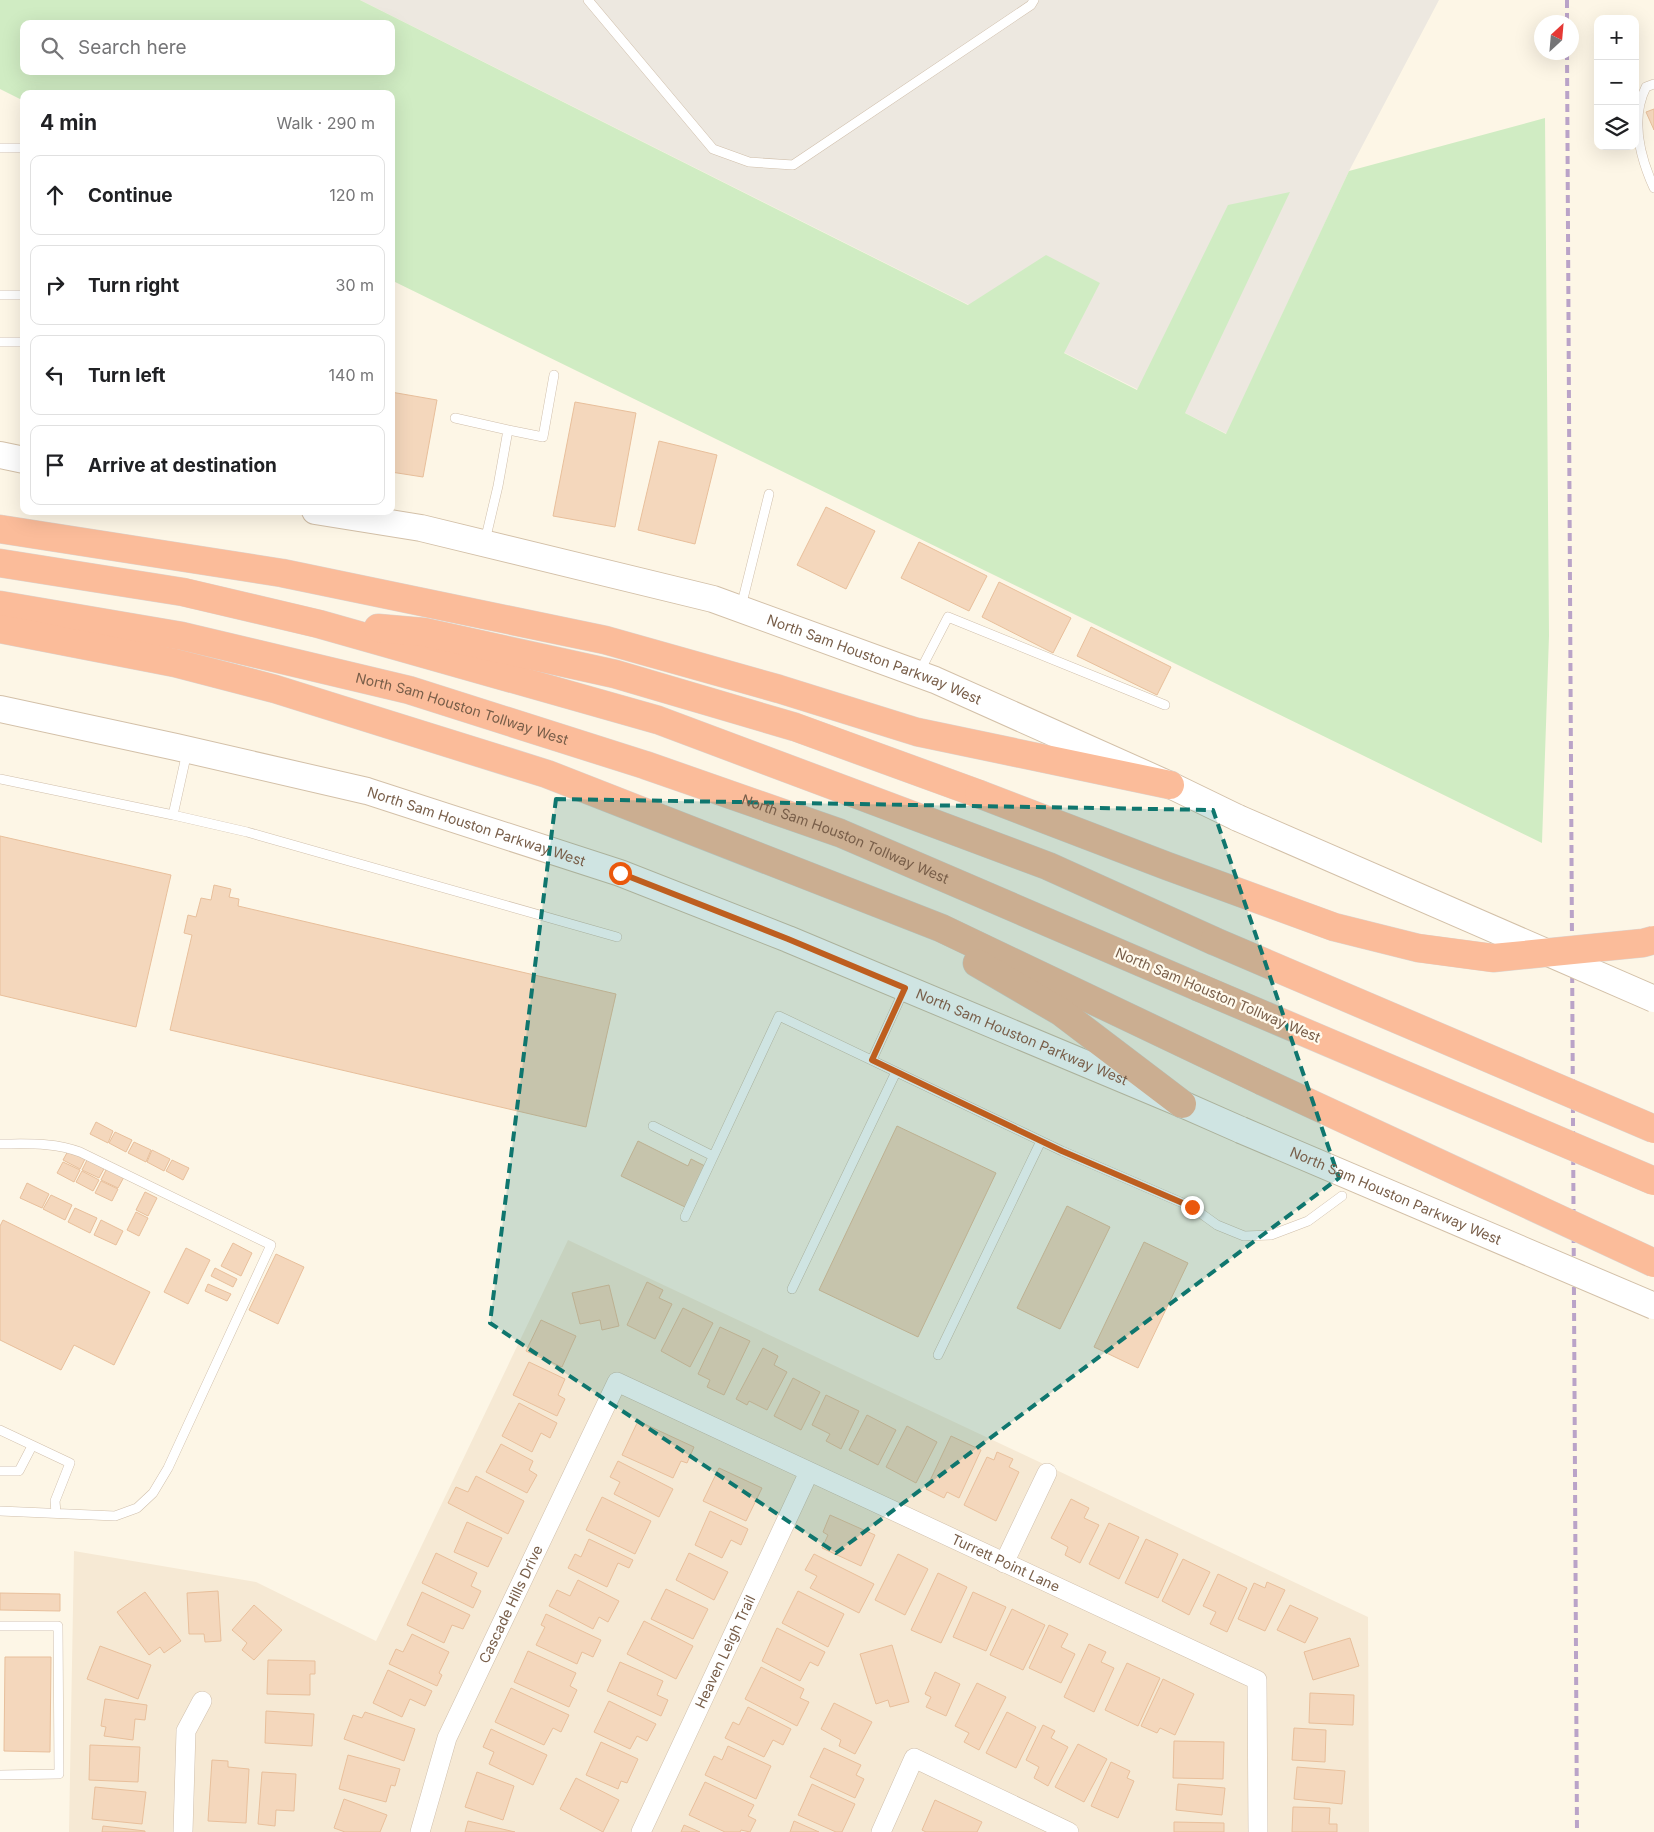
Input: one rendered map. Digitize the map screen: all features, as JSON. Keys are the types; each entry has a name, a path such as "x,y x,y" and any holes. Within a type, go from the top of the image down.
{"highway":[{"path":"0,529 282,573 605,640 779,689 917,732 1170,785"},
{"path":"0,562 183,592 319,624 658,720 1048,866 1214,941 1654,1129"},
{"name":"North Sam Houston Tollway West","path":"0,606 182,636 409,690 646,765 840,833 1654,1181"},
{"path":"319,624 424,632 615,674 795,727 1334,927 1418,948 1493,958 1643,943 1654,940"},
{"path":"0,629 176,663 275,689 547,774 941,928 1262,1081 1654,1263"},
{"path":"390,725 936,940 1061,1012 1182,1104"}],"main road":[{"path":"0,455 20,459"},
{"name":"North Sam Houston Parkway West","path":"340,515 421,528 713,600 935,680 1170,785 1238,818 1654,999"},
{"name":"North Sam Houston Parkway West","path":"0,709 367,792 620,873 788,939 1182,1104 1654,1306"}],"street":[{"name":"Turrett Point Lane","path":"617,1382 1257,1680 1258,1832"},
{"name":"Cascade Hills Drive","path":"420,1832 448,1738 617,1382"},
{"name":"Heaven Leigh Trail","path":"641,1832 809,1472"},
{"path":"1004,1563 1047,1472"},
{"path":"183,1832 186,1731 202,1701"},
{"path":"881,1832 914,1758 1069,1832"}],"lane":[{"path":"588,0 713,149 749,162 793,165 1031,5 1034,0"},
{"path":"1654,84 1646,86 1640,98 1638,135 1644,166 1654,188"},
{"path":"0,148 20,148"},
{"path":"0,295 20,295"},
{"path":"0,342 20,342"},
{"path":"456,418 543,437 554,375"},
{"path":"485,543 508,430"},
{"path":"740,609 769,494"},
{"path":"918,674 948,617 1165,705"},
{"path":"173,815 187,750"},
{"path":"0,779 247,832 617,937"},
{"path":"872,1060 905,988"},
{"path":"685,1217 778,1016 1041,1141 1192,1207 1217,1225 1244,1236 1271,1235 1308,1221 1342,1196"},
{"path":"792,1289 896,1072"},
{"path":"653,1126 713,1156"},
{"path":"938,1355 1041,1141"},
{"path":"0,1144 50,1144 67,1147 272,1246 172,1459 153,1493 137,1508 115,1516 0,1511"},
{"path":"0,1430 70,1463 56,1496 56,1513"},
{"path":"0,1471 19,1471 32,1446"},
{"path":"0,1626 58,1626 59,1764 59,1774 0,1775"}],"highlighted area":[{"path":"556,799 1213,810 1339,1178 836,1553 490,1323"}],"shaded area":[{"path":"360,0 1439,0 1349,171 1227,434"},
{"path":"568,1240 1368,1617 1369,1832 69,1832 74,1551 256,1582 376,1641"}],"green space":[{"path":"0,0 360,0 968,305 1046,255 1100,283 1064,353 1137,390 1228,205 1290,192 1185,413 1226,434 1349,171 1545,118 1549,636 1542,843 395,282 395,90 20,90 20,99 0,89"}],"building":[{"path":"1654,109 1654,130 1646,112"},
{"path":"395,393 437,400 423,477 395,473"},
{"path":"575,402 636,413 615,527 553,516"},
{"path":"659,441 717,455 695,544 638,530"},
{"path":"826,507 875,531 846,589 797,565"},
{"path":"919,542 987,576 969,611 901,578"},
{"path":"999,582 1071,618 1053,653 982,617"},
{"path":"1091,627 1171,667 1157,695 1077,656"},
{"path":"0,836 171,875 136,1027 0,995"},
{"path":"214,885 231,889 229,897 239,899 238,906 616,994 586,1127 170,1030 192,935 184,933 188,915 196,917 201,898 211,900"},
{"path":"96,1122 113,1131 108,1143 90,1134"},
{"path":"897,1126 996,1173 918,1337 819,1290"},
{"path":"115,1132 132,1140 126,1152 109,1143"},
{"path":"638,1141 688,1166 691,1159 705,1166 685,1207 621,1176"},
{"path":"134,1142 151,1150 146,1162 128,1153"},
{"path":"69,1149 86,1157 80,1169 63,1160"},
{"path":"152,1150 170,1159 164,1171 147,1162"},
{"path":"88,1158 105,1167 99,1178 82,1170"},
{"path":"172,1160 189,1168 183,1180 166,1171"},
{"path":"63,1162 80,1170 74,1182 57,1173"},
{"path":"107,1168 124,1177 118,1188 101,1180"},
{"path":"82,1171 99,1180 93,1191 76,1182"},
{"path":"101,1181 118,1189 112,1201 95,1193"},
{"path":"27,1183 49,1194 42,1208 20,1198"},
{"path":"145,1192 157,1198 148,1216 136,1210"},
{"path":"51,1195 72,1205 65,1220 43,1209"},
{"path":"1067,1206 1110,1227 1060,1329 1017,1308"},
{"path":"75,1208 97,1218 90,1233 68,1222"},
{"path":"136,1212 148,1218 139,1236 127,1230"},
{"path":"3,1220 150,1292 114,1365 74,1345 61,1370 0,1340 0,1226"},
{"path":"101,1220 123,1231 116,1245 94,1235"},
{"path":"1144,1242 1188,1263 1138,1368 1094,1347"},
{"path":"233,1243 252,1253 241,1276 221,1266"},
{"path":"186,1248 210,1260 188,1304 164,1292"},
{"path":"276,1254 304,1267 278,1324 249,1310"},
{"path":"215,1268 237,1279 233,1287 211,1276"},
{"path":"647,1282 663,1290 659,1298 672,1304 655,1339 627,1325"},
{"path":"208,1284 231,1294 227,1301 205,1291"},
{"path":"609,1285 619,1326 602,1330 600,1320 580,1324 572,1293"},
{"path":"683,1308 713,1323 690,1367 661,1351"},
{"path":"541,1320 576,1336 562,1367 526,1351"},
{"path":"720,1327 750,1341 724,1395 707,1387 710,1380 698,1374"},
{"path":"763,1348 778,1356 774,1365 787,1372 767,1410 749,1401 747,1405 736,1399"},
{"path":"529,1362 565,1379 558,1395 565,1399 557,1416 513,1395"},
{"path":"793,1378 820,1392 801,1430 774,1416"},
{"path":"826,1395 859,1411 841,1449 826,1441 830,1434 812,1425"},
{"path":"519,1403 557,1423 550,1438 541,1433 532,1452 502,1436"},
{"path":"867,1415 896,1430 878,1465 849,1450"},
{"path":"638,1421 694,1447 687,1463 681,1461 673,1478 622,1455"},
{"path":"907,1426 937,1442 916,1483 886,1467"},
{"path":"951,1436 981,1450 959,1498 947,1492 944,1498 926,1489"},
{"path":"501,1444 533,1461 529,1470 537,1475 527,1493 486,1472"},
{"path":"997,1452 1013,1459 1009,1467 1019,1472 996,1521 964,1505 987,1457 994,1460"},
{"path":"618,1461 673,1489 659,1517 614,1494 620,1482 610,1477"},
{"path":"719,1468 762,1488 746,1521 703,1501"},
{"path":"476,1476 524,1501 508,1534 448,1503 456,1487 468,1492"},
{"path":"602,1497 651,1521 635,1554 586,1530"},
{"path":"1071,1499 1089,1508 1084,1518 1099,1525 1080,1563 1065,1555 1068,1547 1051,1538"},
{"path":"710,1511 748,1529 741,1545 731,1540 722,1558 695,1545"},
{"path":"830,1515 875,1535 861,1566 822,1548 828,1535 823,1532"},
{"path":"467,1522 502,1538 488,1567 454,1552"},
{"path":"1109,1523 1139,1537 1119,1579 1089,1564"},
{"path":"589,1539 633,1560 629,1568 618,1563 607,1587 568,1568 575,1554 581,1557"},
{"path":"1146,1539 1178,1554 1158,1598 1125,1583"},
{"path":"436,1553 477,1573 471,1586 481,1591 473,1608 422,1583"},
{"path":"689,1553 728,1572 714,1600 676,1580"},
{"path":"814,1554 874,1584 859,1613 810,1588 817,1576 805,1570"},
{"path":"898,1554 928,1569 905,1615 875,1600"},
{"path":"1183,1559 1210,1572 1189,1615 1162,1601"},
{"path":"938,1573 967,1587 941,1643 911,1630"},
{"path":"1218,1574 1247,1588 1227,1632 1210,1624 1216,1612 1203,1606"},
{"path":"578,1580 619,1601 608,1622 599,1617 593,1629 549,1606 557,1590 570,1596"},
{"path":"1267,1582 1285,1590 1265,1631 1238,1619 1254,1583 1265,1588"},
{"path":"666,1589 708,1609 693,1639 651,1619"},
{"path":"218,1591 221,1641 205,1642 204,1634 189,1634 187,1593"},
{"path":"798,1591 844,1614 828,1647 782,1623"},
{"path":"145,1592 181,1641 164,1653 160,1647 149,1655 117,1612"},
{"path":"422,1592 470,1615 463,1629 452,1625 444,1643 407,1625"},
{"path":"973,1592 1006,1607 986,1651 953,1637"},
{"path":"0,1593 60,1594 60,1611 0,1610"},
{"path":"254,1605 282,1630 254,1660 242,1650 247,1643 232,1630"},
{"path":"1290,1605 1318,1618 1305,1643 1277,1630"},
{"path":"1012,1609 1045,1625 1023,1670 990,1655"},
{"path":"546,1614 601,1640 593,1657 582,1652 577,1664 536,1645 545,1627 541,1625"},
{"path":"644,1621 693,1646 676,1679 627,1654"},
{"path":"1049,1625 1068,1634 1061,1647 1075,1654 1061,1683 1029,1668"},
{"path":"777,1628 825,1652 818,1666 810,1662 800,1681 762,1661"},
{"path":"412,1634 449,1652 439,1673 442,1675 437,1686 389,1664 396,1649 403,1652"},
{"path":"1350,1638 1359,1666 1313,1680 1304,1652"},
{"path":"1089,1644 1106,1652 1101,1662 1114,1668 1094,1712 1064,1697"},
{"path":"892,1645 909,1702 890,1707 888,1700 876,1704 860,1654"},
{"path":"100,1646 151,1665 138,1699 87,1679"},
{"path":"528,1651 576,1673 570,1686 577,1690 569,1707 514,1682"},
{"path":"5,1657 51,1657 50,1752 4,1751"},
{"path":"268,1660 315,1661 315,1674 310,1674 310,1695 267,1694"},
{"path":"620,1662 663,1681 657,1695 668,1700 661,1716 607,1691"},
{"path":"1127,1663 1160,1678 1138,1726 1105,1710"},
{"path":"761,1667 804,1689 800,1698 809,1702 797,1726 745,1699"},
{"path":"388,1670 432,1691 425,1706 410,1699 402,1717 373,1703"},
{"path":"935,1672 960,1684 946,1716 926,1707 931,1697 925,1694"},
{"path":"1163,1679 1194,1694 1175,1735 1160,1728 1157,1733 1141,1726"},
{"path":"977,1683 1006,1697 979,1750 964,1742 969,1733 955,1726"},
{"path":"511,1688 569,1715 561,1732 553,1728 544,1745 495,1722"},
{"path":"1310,1693 1354,1695 1353,1725 1309,1723"},
{"path":"105,1699 147,1705 145,1720 135,1719 133,1740 104,1736 106,1727 101,1726"},
{"path":"609,1701 656,1724 647,1741 637,1736 630,1749 594,1732"},
{"path":"834,1703 872,1722 855,1754 839,1746 841,1740 821,1729"},
{"path":"748,1707 791,1729 783,1745 773,1740 764,1757 725,1738 733,1722 739,1725"},
{"path":"266,1711 314,1714 312,1746 265,1743"},
{"path":"365,1712 415,1729 404,1761 344,1739 353,1715 362,1718"},
{"path":"1007,1712 1036,1727 1016,1768 986,1753"},
{"path":"1043,1725 1055,1731 1051,1738 1068,1747 1048,1786 1034,1778 1039,1767 1026,1760"},
{"path":"1294,1728 1326,1730 1325,1762 1292,1760"},
{"path":"491,1729 547,1755 533,1785 489,1764 494,1752 483,1747"},
{"path":"1174,1741 1224,1742 1223,1779 1173,1778"},
{"path":"601,1742 638,1759 627,1783 621,1781 618,1789 586,1775"},
{"path":"1078,1744 1107,1759 1084,1802 1055,1787"},
{"path":"90,1745 140,1747 138,1782 89,1780"},
{"path":"728,1746 771,1766 756,1799 705,1775 714,1756 722,1760"},
{"path":"824,1748 861,1765 856,1775 864,1779 855,1798 810,1777"},
{"path":"348,1755 400,1769 395,1786 391,1785 386,1802 339,1789"},
{"path":"212,1760 228,1761 228,1767 249,1769 246,1823 208,1821"},
{"path":"1111,1762 1130,1771 1127,1778 1134,1781 1118,1818 1091,1806"},
{"path":"1297,1767 1345,1771 1342,1804 1294,1799"},
{"path":"262,1772 296,1774 294,1811 276,1810 275,1826 258,1824"},
{"path":"477,1772 514,1786 503,1820 465,1807"},
{"path":"576,1778 619,1800 603,1832 560,1809"},
{"path":"705,1782 754,1805 748,1816 756,1820 750,1832 741,1830 740,1832 725,1832 689,1815"},
{"path":"812,1784 855,1804 842,1832 836,1832 798,1815"},
{"path":"1178,1784 1225,1788 1222,1815 1176,1810"},
{"path":"95,1787 146,1792 142,1824 92,1819"},
{"path":"344,1799 387,1815 380,1832 345,1832 334,1828"},
{"path":"935,1800 982,1822 977,1832 926,1832 922,1830"},
{"path":"1293,1807 1330,1808 1329,1824 1337,1824 1337,1832 1292,1832"},
{"path":"468,1821 515,1832 465,1832"},
{"path":"794,1821 819,1832 790,1832"},
{"path":"1174,1822 1224,1823 1224,1832 1174,1832"},
{"path":"684,1825 700,1832 681,1832"},
{"path":"103,1826 145,1831 145,1832 102,1832"}],"railway":[{"path":"1567,0 1567,15"},
{"path":"1567,60 1577,1832"}],"route":[{"path":"620,873 788,939 905,988 872,1060 1062,1151 1192,1207"}]}
